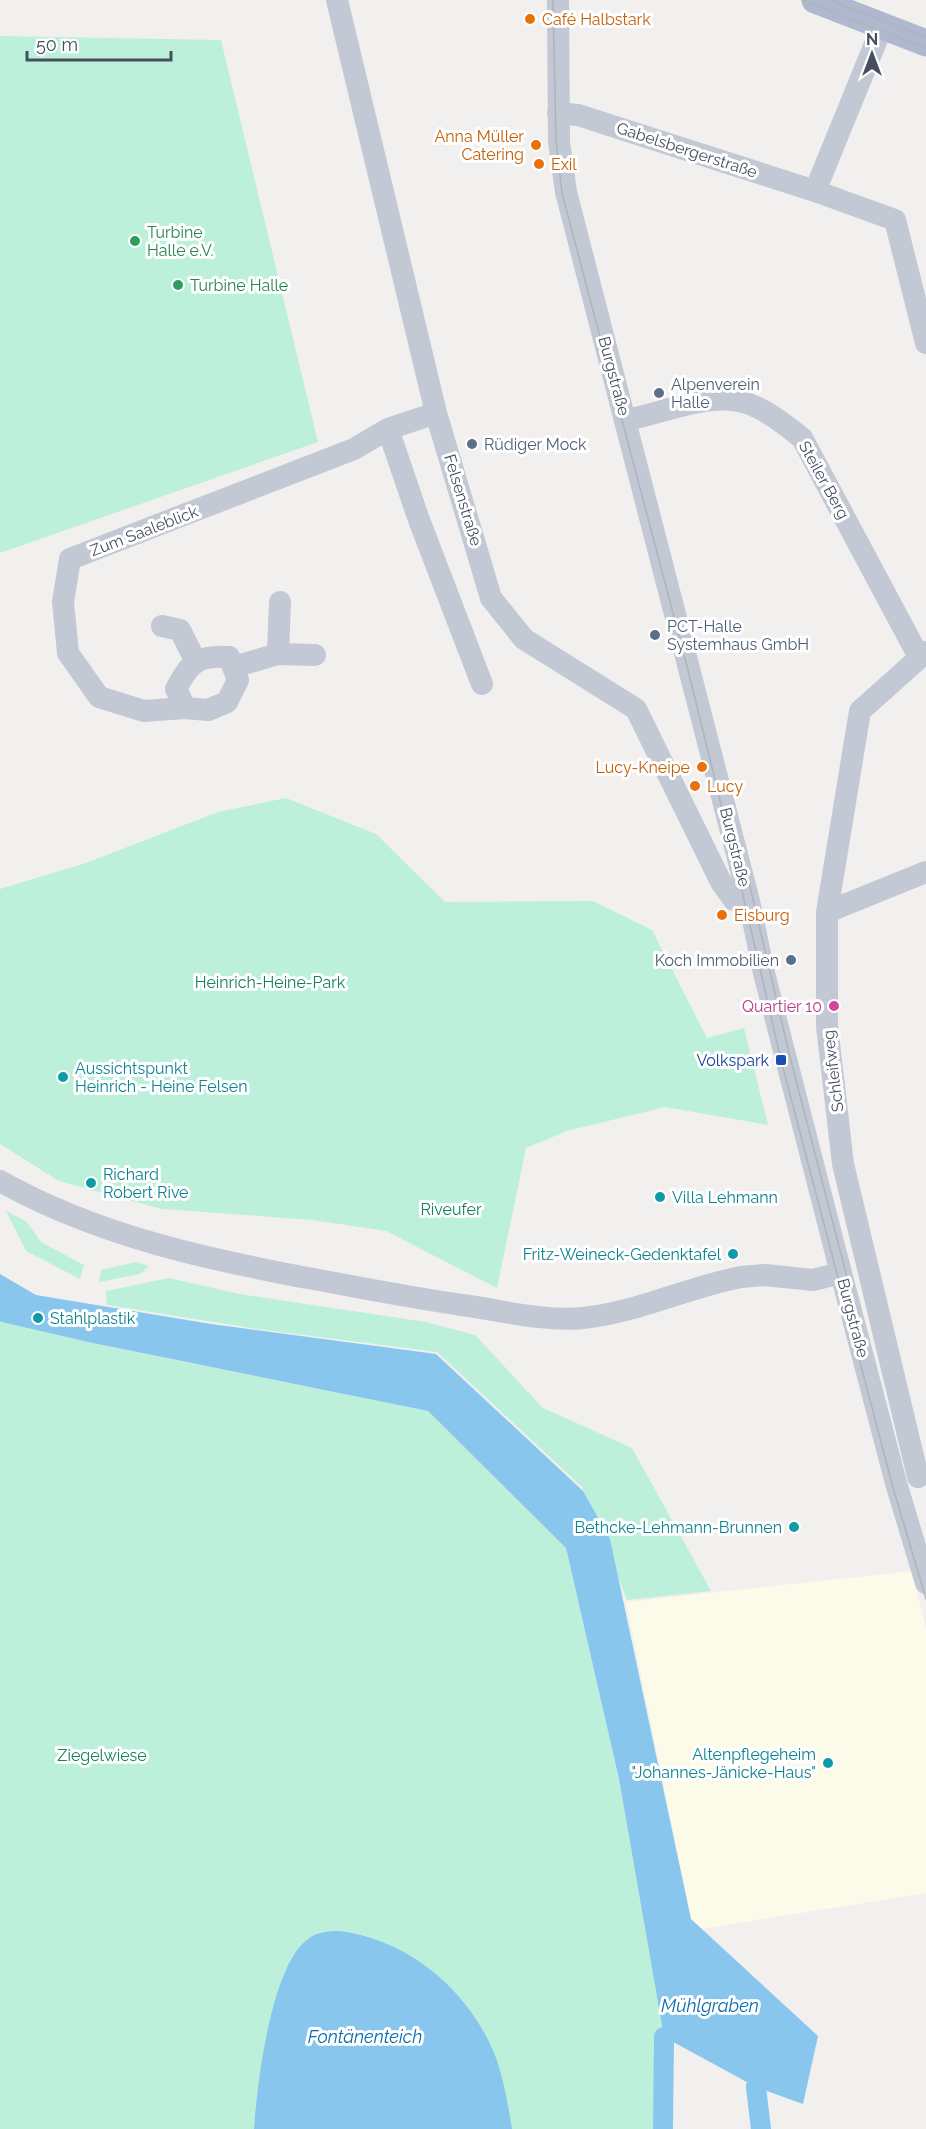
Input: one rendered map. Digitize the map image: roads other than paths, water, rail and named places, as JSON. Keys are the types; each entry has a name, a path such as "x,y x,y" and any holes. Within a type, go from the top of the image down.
{"main road":[{"path":"815,0 926,43"}],"street":[{"name":"Felsenstraße","path":"337,0 436,412 491,598 524,639 636,709 721,882 734,900 749,901"},
{"name":"Burgstraße","path":"558,0 558,113 566,192 749,901 773,1008 841,1273 896,1483 926,1583"},
{"path":"815,191 882,27"},
{"name":"Gabelsbergerstraße","path":"558,113 578,115 815,191 895,220 926,344"},
{"name":"Steiler Berg","path":"626,420 714,400 743,402 772,417 802,438 923,655"},
{"name":"Zum Saaleblick","path":"233,667 238,680 227,702 208,710 185,708 144,711 99,697 68,654 63,602 70,559 354,449 388,429 436,412"},
{"path":"388,429 419,520 482,684"},
{"path":"278,654 280,602"},
{"path":"162,626 180,630 196,662"},
{"path":"185,708 176,689 186,668 206,656 229,657 233,667 278,654 315,655"},
{"name":"Schleifweg","path":"922,1475 843,1164 827,1026 827,912 860,711 923,655"},
{"path":"827,912 926,872"},
{"path":"0,1181 52,1208 94,1225 185,1253 250,1268 429,1300 559,1318 601,1316 741,1277 765,1275 813,1280 841,1273"},
{"path":"896,1483 922,1475"}],"water":[{"name":"Mühlgraben","path":"0,1274 36,1295 211,1324 436,1354 583,1491 610,1539 691,1919 818,2036 803,2104 756,2087 664,2037 619,1779 566,1548 428,1411 88,1342 2,1322 0,1321"},
{"name":"Fontänenteich","path":"339,1931 365,1936 413,1957 454,1991 471,2011 496,2058 504,2084 512,2129 254,2129 258,2084 268,2027 284,1974 295,1953 308,1939 323,1932"}],"waterway":[{"name":"Mühlgraben","path":"663,2129 664,2037"},
{"name":"Mühlgraben","path":"756,2087 761,2129"}],"tram line":[{"path":"553,0 556,141 562,193 687,666 781,1060 892,1484 926,1599"},
{"path":"802,0 926,48"},
{"path":"829,0 926,37"},
{"path":"748,878 790,1057 856,1312"}],"place":[{"name":"Café Halbstark","path":"530,19"},
{"name":"Anna Müller Catering","path":"536,145"},
{"name":"Exil","path":"539,164"},
{"name":"Turbine Halle e.V.","path":"135,241"},
{"name":"Turbine Halle","path":"178,285"},
{"name":"Alpenverein Halle","path":"659,393"},
{"name":"Rüdiger Mock","path":"472,444"},
{"name":"PCT-Halle Systemhaus GmbH","path":"655,635"},
{"name":"Lucy-Kneipe","path":"702,767"},
{"name":"Lucy","path":"695,786"},
{"name":"Eisburg","path":"722,915"},
{"name":"Koch Immobilien","path":"791,960"},
{"name":"Quartier 10","path":"834,1006"},
{"name":"Volkspark","path":"781,1060"},
{"name":"Aussichtspunkt Heinrich - Heine Felsen","path":"63,1077"},
{"name":"Richard Robert Rive","path":"91,1183"},
{"name":"Villa Lehmann","path":"660,1197"},
{"name":"Fritz-Weineck-Gedenktafel","path":"733,1254"},
{"name":"Stahlplastik","path":"38,1318"},
{"name":"Bethcke-Lehmann-Brunnen","path":"794,1527"},
{"name":"Altenpflegeheim \"Johannes-Jänicke-Haus\"","path":"828,1763"}],"park label":[{"name":"Heinrich-Heine-Park","path":"270,982"},
{"name":"Riveufer","path":"451,1209"},
{"name":"Ziegelwiese","path":"102,1755"}]}
